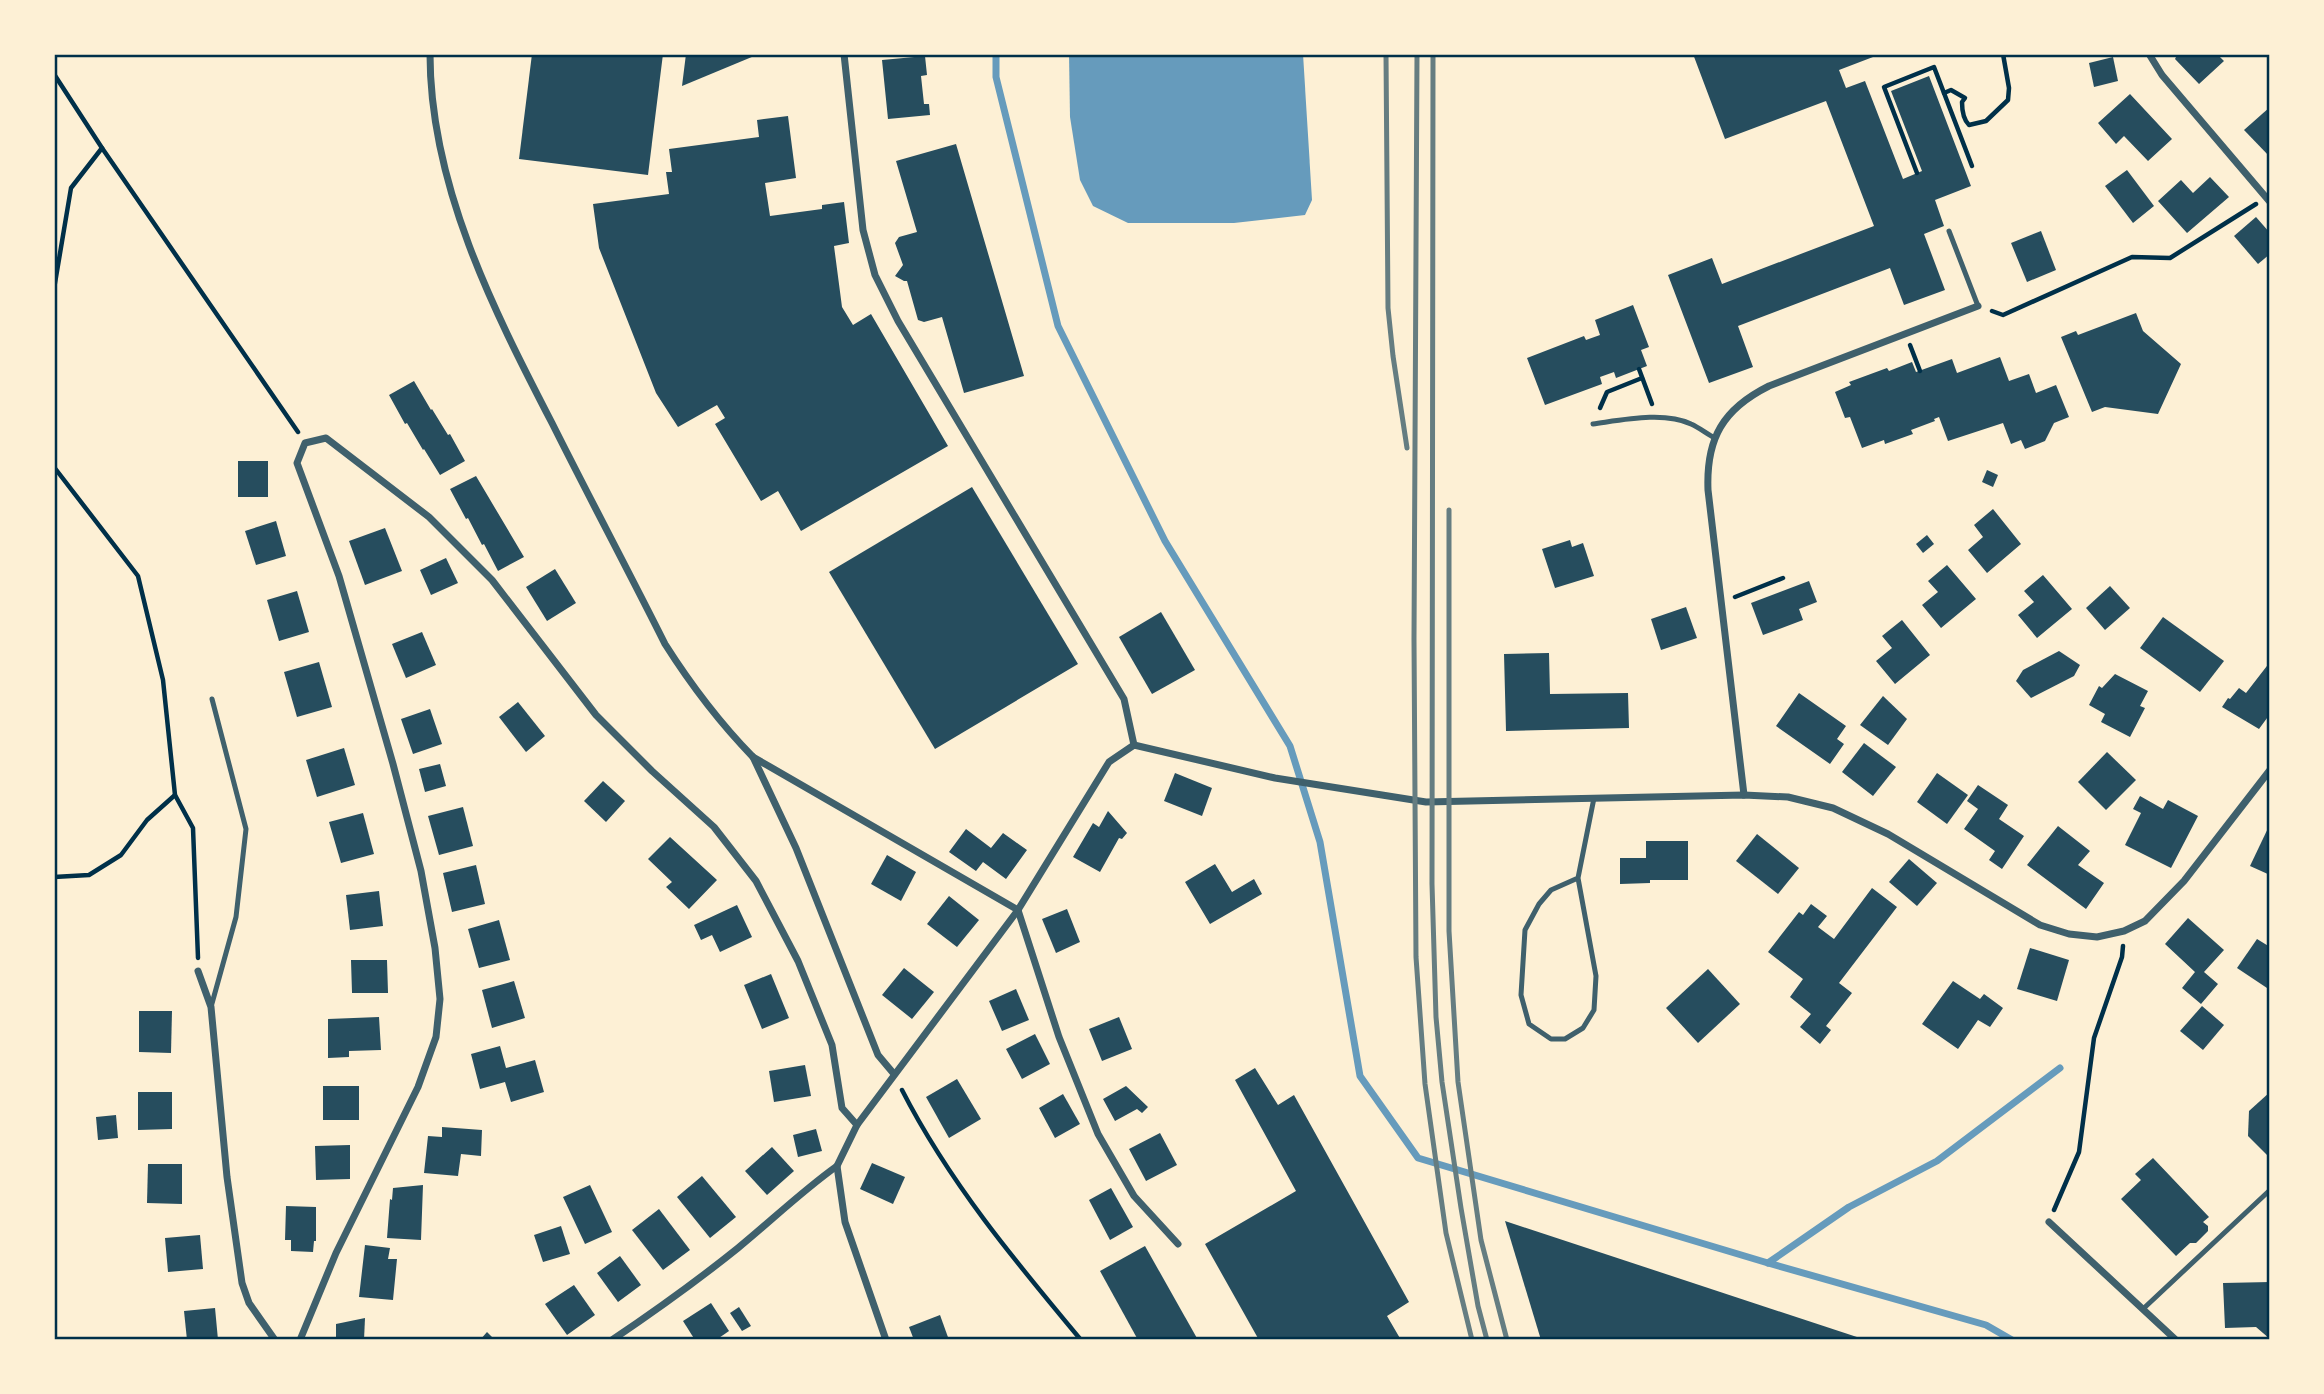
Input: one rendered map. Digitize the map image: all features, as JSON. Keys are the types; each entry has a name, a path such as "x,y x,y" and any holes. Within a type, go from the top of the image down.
{"street":[{"path":"430,54 430,77 446,178 503,328 666,644 693,688 753,757 1017,909 1059,1037 1098,1134 1135,1196 1178,1244"},
{"path":"844,54 863,230 875,275 898,321 1124,699 1134,745"},
{"path":"2149,54 2162,75 2268,200"},
{"path":"1744,795 1707,468 1720,427 1733,410 1750,396 1769,386 1978,306"},
{"path":"300,1340 336,1253 418,1087 436,1037 440,999 435,948 421,871 393,764 339,576 297,463 305,443 326,438 429,517 492,580 596,715 714,827 756,881 798,961 832,1045 842,1108 858,1125"},
{"path":"612,1340 662,1307 837,1166 858,1125 1017,909 1110,762 1134,745 1275,778 1426,802 1744,795 1788,797 1833,808 1888,834 2040,925 2069,934 2097,937 2124,931 2145,921 2175,891 2270,770"},
{"path":"753,757 796,848 878,1055 894,1074"},
{"path":"198,971 211,1007 227,1177 242,1283 249,1303 275,1340"},
{"path":"837,1166 845,1222 886,1340"},
{"path":"2049,1222 2176,1340"}],"lane":[{"path":"1949,231 1978,306"},
{"path":"1593,425 1631,418 1675,418 1691,423 1715,438"},
{"path":"211,1007 236,917 246,829 212,699"},
{"path":"1577,878 1551,890 1539,904 1525,930 1521,995 1529,1024 1551,1040 1565,1039 1584,1028 1594,1010 1596,976 1577,878 1594,798"},
{"path":"2143,1309 2270,1190"}],"path":[{"path":"1944,93 1951,90 1965,98 1962,107 1969,125 1986,121 2008,100 2006,59 2003,54"},
{"path":"1917,173 1884,87 1934,68 1972,166"},
{"path":"54,74 305,443"},
{"path":"54,289 71,188 102,148"},
{"path":"1978,306 2003,315 2132,257 2170,258 2268,200"},
{"path":"1915,359 1920,371"},
{"path":"1639,369 1651,402"},
{"path":"1593,425 1607,392 1642,379"},
{"path":"54,467 138,576 163,680 175,796 193,828 198,971"},
{"path":"1722,603 1783,578"},
{"path":"54,877 89,875 121,856 147,820 175,796"},
{"path":"2049,1222 2079,1152 2094,1038 2122,957 2124,931"},
{"path":"894,1074 923,1130 997,1239 1080,1340"}],"water":[{"path":"1069,54 1303,54 1312,200 1305,215 1234,223 1128,223 1093,206 1080,180 1070,117"}],"building":[{"path":"532,54 663,54 648,175 519,159"},
{"path":"686,54 759,54 682,86"},
{"path":"1693,54 1872,54 1873,57 1839,70 1846,88 1865,81 1903,179 1922,171 1891,91 1929,76 1971,186 1935,200 1944,226 1924,234 1945,290 1904,305 1890,268 1738,326 1753,367 1709,383 1668,275 1712,258 1722,284 1874,226 1826,101 1725,139"},
{"path":"2174,54 2217,54 2224,61 2199,84 2175,59"},
{"path":"925,56 927,75 921,76 924,104 929,104 930,115 888,119 882,60"},
{"path":"2113,57 2118,81 2094,87 2089,63"},
{"path":"2130,94 2172,139 2148,161 2124,136 2116,144 2098,123"},
{"path":"2270,107 2270,157 2244,130"},
{"path":"788,116 796,178 765,183 770,216 822,209 822,205 844,202 849,243 834,246 842,307 853,325 871,314 948,446 801,531 778,491 761,501 715,424 725,418 717,405 678,427 656,393 599,248 593,204 669,194 666,172 672,172 669,149 759,137 757,120"},
{"path":"956,144 1024,376 964,393 942,317 924,322 918,320 907,281 895,276 903,265 895,243 899,237 917,232 896,161"},
{"path":"2127,170 2154,206 2133,223 2105,186"},
{"path":"2210,177 2229,197 2187,233 2158,201 2181,180 2193,193"},
{"path":"2256,217 2270,233 2270,254 2258,264 2234,236"},
{"path":"2041,231 2056,270 2027,282 2011,243"},
{"path":"1633,305 1649,347 1641,350 1647,366 1616,378 1614,372 1600,377 1602,384 1545,405 1527,358 1584,336 1586,340 1600,335 1595,320"},
{"path":"2136,313 2143,331 2181,364 2158,414 2105,407 2092,412 2061,337 2076,331 2078,335"},
{"path":"2000,357 2009,381 2029,374 2036,393 2056,385 2069,417 2054,423 2045,441 2025,449 2021,440 2011,444 2003,423 1948,441 1939,417 1911,430 1913,434 1885,444 1884,440 1862,448 1850,417 1845,418 1835,392 1851,385 1849,382 1912,362 1916,372 1952,359 1957,373"},
{"path":"414,381 465,461 440,475 389,395"},
{"path":"238,461 268,461 268,497 238,497"},
{"path":"1987,470 1998,475 1993,487 1982,482"},
{"path":"476,476 524,557 498,571 450,489"},
{"path":"972,487 1078,664 935,749 829,572"},
{"path":"1993,509 2021,544 1987,573 1968,550 1983,537 1974,525"},
{"path":"276,521 286,556 256,565 245,531"},
{"path":"385,528 402,571 365,585 349,541"},
{"path":"1927,535 1934,544 1923,553 1916,544"},
{"path":"1570,540 1572,547 1583,543 1594,576 1555,588 1542,549"},
{"path":"446,558 458,583 431,595 420,570"},
{"path":"1947,565 1976,599 1941,628 1922,605 1938,592 1928,581"},
{"path":"555,569 576,603 547,621 526,587"},
{"path":"2043,575 2072,609 2037,638 2018,615 2034,602 2024,591"},
{"path":"1809,581 1817,602 1799,609 1803,620 1763,635 1751,603"},
{"path":"2110,586 2130,608 2105,630 2086,608"},
{"path":"297,591 309,632 279,641 267,600"},
{"path":"1686,607 1697,638 1661,650 1651,619"},
{"path":"1161,612 1195,670 1152,694 1119,637"},
{"path":"2163,617 2224,661 2200,692 2140,648"},
{"path":"1902,620 1930,655 1895,684 1876,661 1892,648 1882,636"},
{"path":"422,632 436,665 406,678 392,644"},
{"path":"2059,651 2080,665 2074,676 2031,698 2016,681 2023,670"},
{"path":"1549,653 1550,694 1628,693 1629,728 1506,731 1504,654"},
{"path":"319,662 332,707 297,717 284,672"},
{"path":"2270,662 2270,714 2259,729 2222,707 2239,688 2246,693"},
{"path":"2115,674 2148,691 2140,706 2145,708 2130,737 2101,722 2105,714 2089,705 2099,686 2102,688"},
{"path":"1799,693 1846,726 1837,739 1844,744 1830,764 1776,726"},
{"path":"1883,696 1907,719 1888,745 1860,725"},
{"path":"518,702 545,736 526,752 499,717"},
{"path":"430,709 442,744 413,754 401,719"},
{"path":"1864,743 1896,767 1873,796 1842,772"},
{"path":"344,748 355,785 317,797 306,760"},
{"path":"2107,752 2136,780 2106,810 2078,782"},
{"path":"440,764 446,786 425,792 419,769"},
{"path":"1175,773 1212,788 1202,816 1164,801"},
{"path":"1937,773 1968,795 1947,824 1917,802"},
{"path":"603,781 625,801 606,822 584,801"},
{"path":"1978,785 2008,805 1999,819 2024,836 2002,869 1989,860 1995,851 1964,829 1978,809 1967,801"},
{"path":"2140,796 2163,809 2168,800 2198,816 2171,868 2125,845 2141,813 2133,809"},
{"path":"463,807 473,846 439,855 428,816"},
{"path":"1108,811 1127,833 1122,839 1119,838 1100,872 1073,857 1093,823 1099,827"},
{"path":"363,813 374,854 341,863 329,822"},
{"path":"2270,824 2270,875 2250,866"},
{"path":"2058,826 2090,851 2078,865 2104,883 2086,909 2027,865"},
{"path":"966,829 991,848 1003,833 1027,850 1006,879 983,862 976,871 949,852"},
{"path":"1757,834 1799,868 1778,894 1736,861"},
{"path":"670,837 717,880 689,909 666,887 672,882 648,859"},
{"path":"1646,841 1688,841 1688,880 1650,880 1650,883 1620,884 1620,858 1646,858"},
{"path":"887,855 916,872 901,901 871,884"},
{"path":"1909,859 1937,883 1917,906 1889,882"},
{"path":"1215,864 1232,892 1254,879 1262,894 1210,924 1185,882"},
{"path":"476,865 485,904 452,912 443,873"},
{"path":"1872,888 1897,907 1839,983 1852,993 1826,1026 1831,1030 1820,1044 1800,1027 1811,1014 1790,997 1803,979 1768,952 1799,912 1803,915 1811,904 1827,916 1818,927 1834,939"},
{"path":"379,891 383,926 350,930 346,895"},
{"path":"949,896 979,920 957,947 927,924"},
{"path":"737,905 752,937 720,952 712,935 701,940 694,925"},
{"path":"1067,909 1080,942 1056,953 1042,919"},
{"path":"2188,918 2224,950 2204,972 2218,984 2201,1004 2182,988 2195,972 2165,944"},
{"path":"499,920 510,960 479,968 468,929"},
{"path":"2257,939 2270,947 2270,990 2237,968"},
{"path":"2030,948 2069,960 2057,1001 2017,989"},
{"path":"351,960 387,960 388,993 352,993"},
{"path":"904,968 934,992 912,1019 882,995"},
{"path":"1708,969 1740,1004 1698,1043 1666,1008"},
{"path":"771,974 789,1018 762,1029 744,985"},
{"path":"514,981 525,1018 492,1028 482,990"},
{"path":"1953,981 1980,999 1984,994 2003,1008 1990,1027 1978,1020 1958,1049 1922,1024"},
{"path":"1016,989 1029,1020 1002,1031 989,1001"},
{"path":"2202,1006 2224,1025 2203,1050 2180,1031"},
{"path":"139,1011 172,1011 171,1053 139,1052"},
{"path":"379,1017 381,1050 349,1051 349,1057 328,1058 328,1019"},
{"path":"1119,1017 1132,1049 1102,1061 1089,1029"},
{"path":"1035,1034 1050,1064 1022,1079 1006,1049"},
{"path":"500,1046 506,1068 535,1060 544,1092 511,1102 505,1082 480,1089 471,1054"},
{"path":"805,1065 811,1096 774,1102 769,1071"},
{"path":"1255,1068 1278,1105 1294,1095 1409,1302 1387,1316 1401,1340 1259,1340 1205,1244 1296,1191 1235,1080"},
{"path":"957,1079 981,1119 949,1138 926,1097"},
{"path":"323,1086 359,1086 359,1120 323,1120"},
{"path":"1126,1086 1148,1107 1142,1113 1137,1109 1115,1121 1103,1099"},
{"path":"138,1092 172,1092 172,1129 138,1130"},
{"path":"2270,1092 2270,1158 2248,1136 2249,1111"},
{"path":"1063,1094 1080,1124 1055,1138 1039,1108"},
{"path":"116,1115 118,1138 98,1140 96,1117"},
{"path":"442,1127 482,1130 481,1156 461,1154 458,1176 424,1173 428,1136 442,1137"},
{"path":"816,1129 822,1151 798,1157 793,1135"},
{"path":"1160,1133 1177,1165 1146,1181 1129,1149"},
{"path":"350,1145 350,1179 316,1180 315,1146"},
{"path":"772,1147 794,1171 767,1195 745,1171"},
{"path":"2153,1158 2209,1217 2203,1222 2208,1226 2208,1231 2176,1256 2121,1199 2141,1180 2135,1174"},
{"path":"872,1163 905,1177 893,1204 860,1189"},
{"path":"148,1164 182,1164 182,1204 147,1203"},
{"path":"702,1176 736,1217 710,1238 677,1197"},
{"path":"423,1185 421,1240 387,1238 393,1188"},
{"path":"590,1185 612,1232 585,1244 563,1197"},
{"path":"1111,1188 1133,1227 1110,1240 1089,1200"},
{"path":"286,1206 316,1207 316,1241 313,1252 291,1251 291,1240 285,1240"},
{"path":"659,1209 690,1250 663,1270 632,1230"},
{"path":"1505,1221 1863,1339 1863,1340 1541,1340"},
{"path":"561,1226 570,1254 543,1262 534,1235"},
{"path":"200,1235 203,1269 168,1272 165,1238"},
{"path":"365,1245 390,1248 388,1259 397,1259 393,1300 359,1297"},
{"path":"1145,1246 1198,1340 1138,1340 1100,1271"},
{"path":"620,1256 641,1285 618,1302 597,1273"},
{"path":"2270,1282 2270,1339 2256,1327 2225,1328 2223,1283"},
{"path":"574,1285 595,1315 567,1335 545,1304"},
{"path":"711,1303 729,1331 716,1340 695,1340 683,1321"},
{"path":"739,1307 751,1326 742,1331 730,1313"},
{"path":"215,1308 218,1340 187,1340 184,1311"},
{"path":"940,1315 949,1340 914,1340 909,1327"},
{"path":"365,1318 364,1340 336,1340 336,1324"},
{"path":"487,1332 495,1340 480,1340"}],"waterway":[{"path":"996,54 996,77 1058,326 1165,541 1290,746 1320,842 1360,1076 1418,1158 1986,1325 2012,1340"},
{"path":"1768,1263 1849,1207 1937,1161 2060,1068"}],"railway":[{"path":"1386,54 1388,308 1407,448"},
{"path":"1417,54 1414,639 1416,957 1425,1084 1446,1233 1472,1340"},
{"path":"1433,54 1432,884 1436,1017 1442,1082 1461,1208 1478,1306 1487,1340"},
{"path":"1449,510 1449,931 1458,1082 1481,1240 1507,1340"}]}
